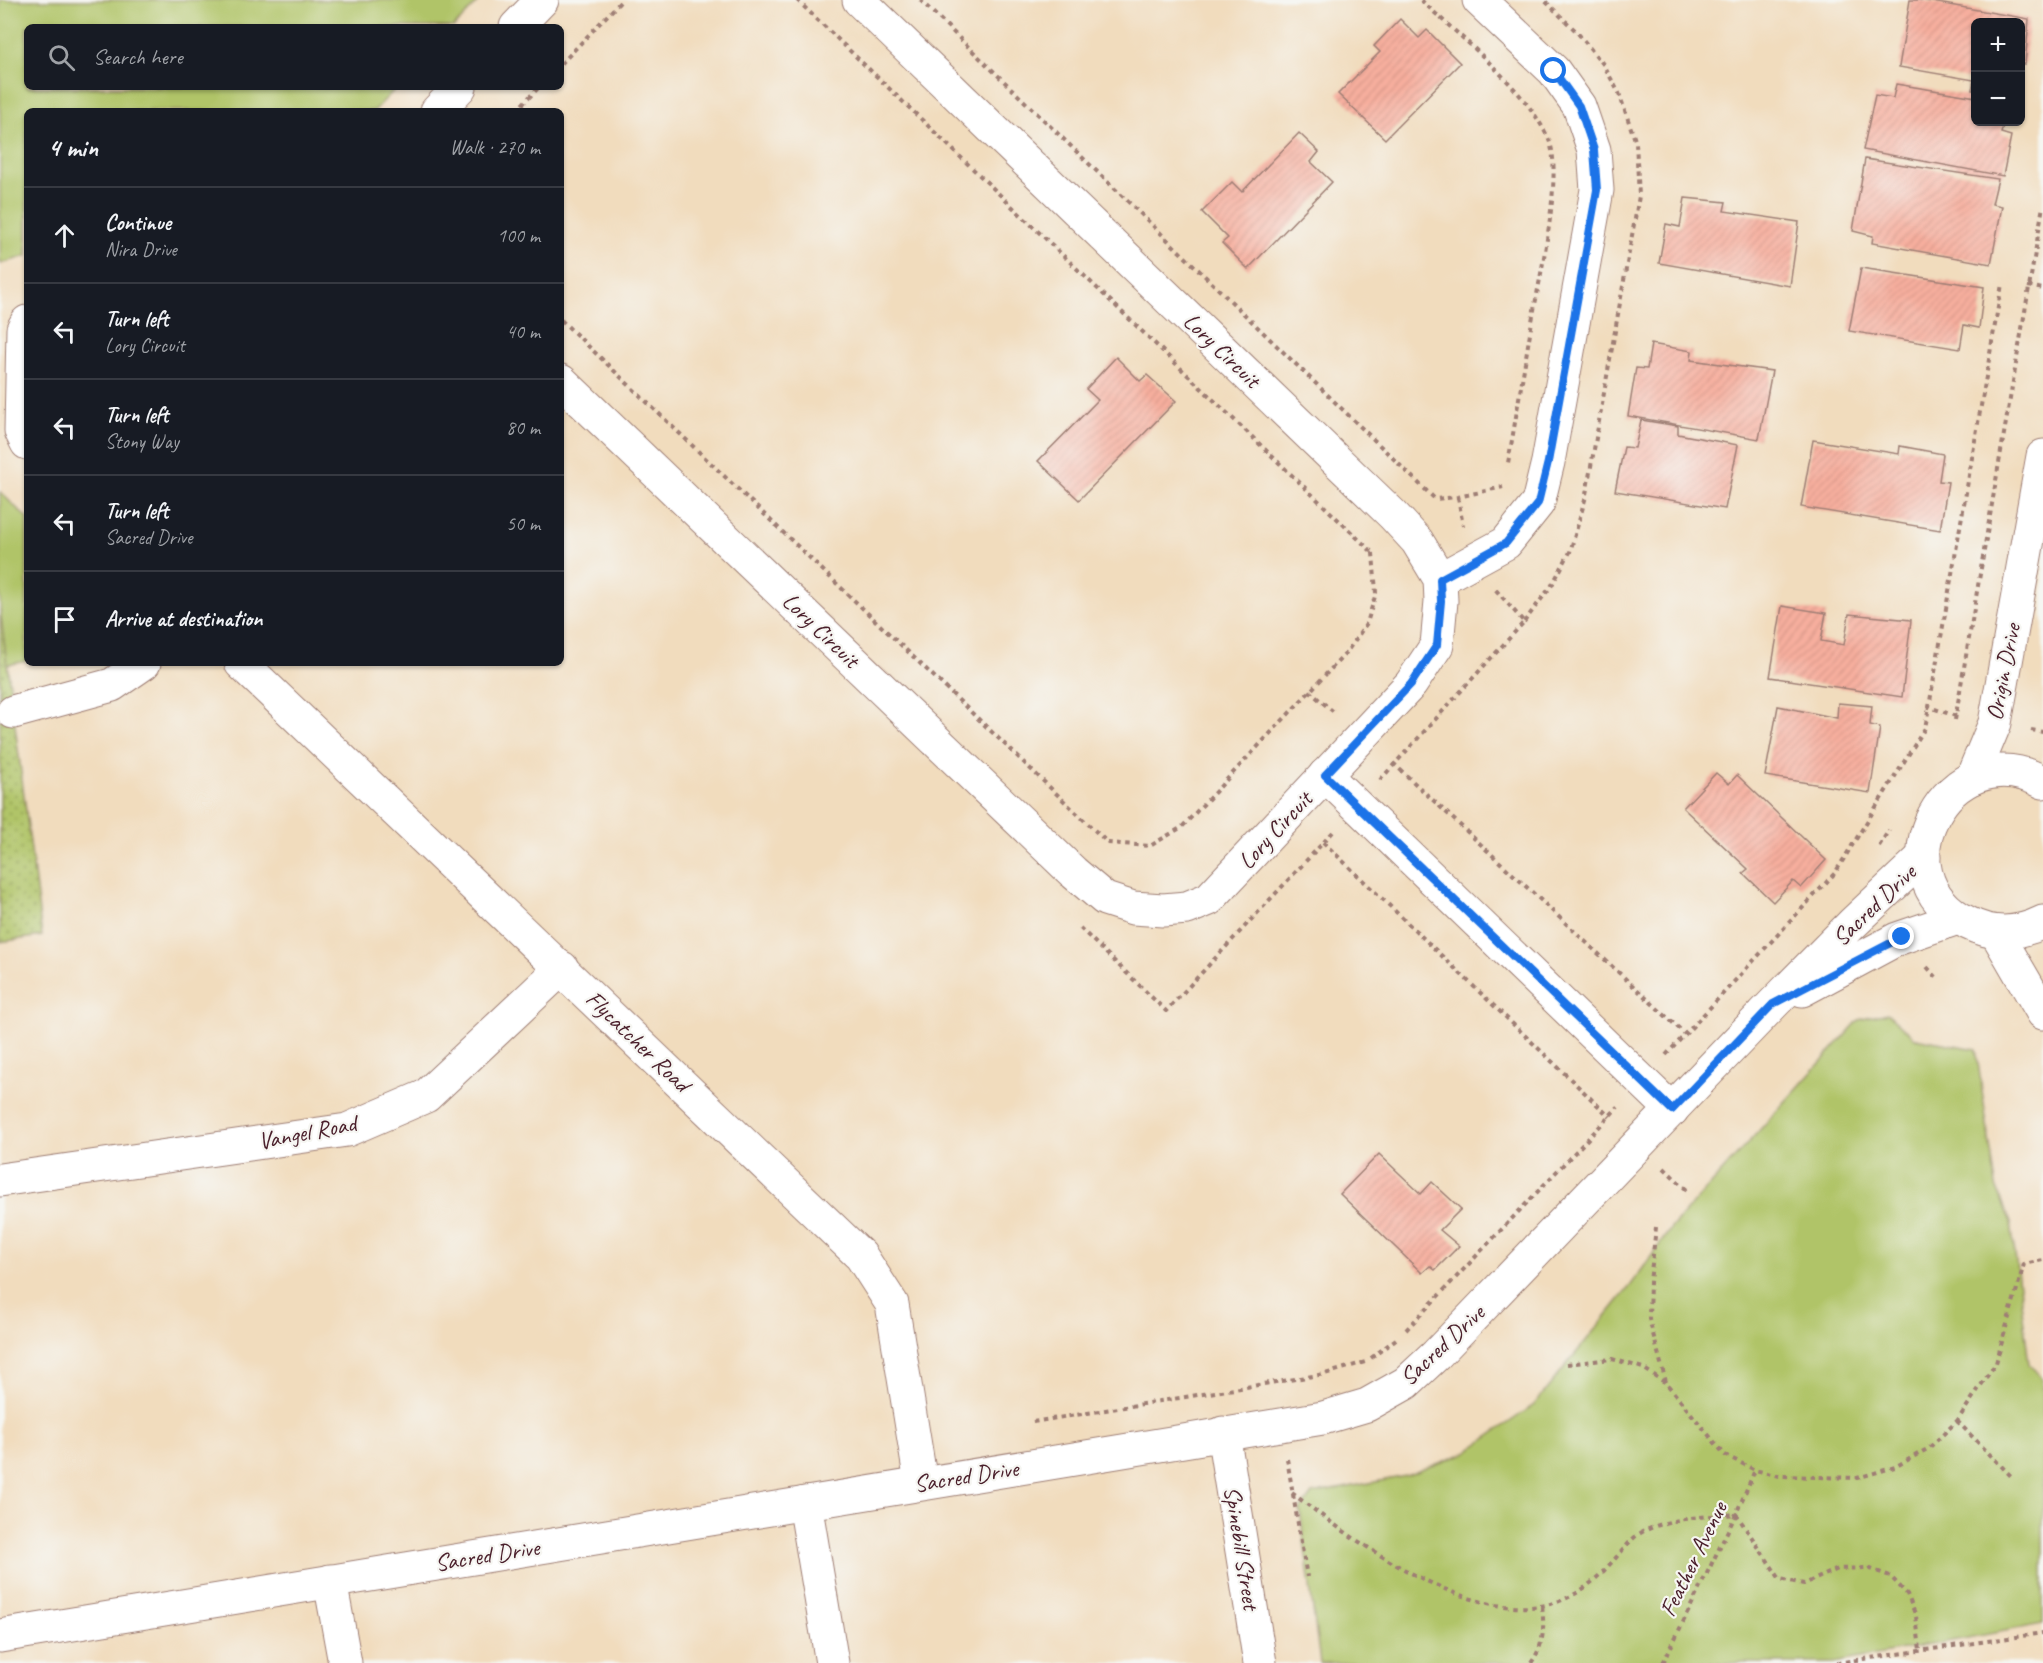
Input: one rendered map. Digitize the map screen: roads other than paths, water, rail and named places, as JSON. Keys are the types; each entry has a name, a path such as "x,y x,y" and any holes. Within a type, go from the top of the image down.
{"street":[{"path":"519,24 542,0"},
{"name":"Lory Circuit","path":"564,384 1066,865 1105,899 1133,908 1163,910 1187,908 1209,899 1411,684 1437,645 1441,601 1440,579 1416,541 859,0"},
{"path":"1440,579 1506,543 1538,503 1548,462 1597,190 1594,150 1579,106 1554,71 1479,0"},
{"path":"440,108 457,90"},
{"path":"24,326 22,329 21,431 24,437"},
{"name":"Origin Drive","path":"1972,778 1995,723 2043,456"},
{"path":"13,712 112,685 140,666"},
{"name":"Flycatcher Road","path":"244,666 861,1256 892,1304 921,1483"},
{"path":"2043,782 2013,772 1992,772 1972,778 1952,791 1936,810 1926,832 1924,856 1926,875 1934,892 1944,906 1958,918 1976,927 1996,932 2012,932 2043,922"},
{"path":"1325,775 1672,1110"},
{"name":"Sacred Drive","path":"0,1636 1323,1418 1367,1405 1406,1383 1444,1346 1773,1004 1852,924 1924,856"},
{"name":"Sacred Drive","path":"1773,1004 1897,939 1958,918"},
{"path":"1996,932 2043,1013"},
{"name":"Vangel Road","path":"0,1180 347,1130 426,1095 562,968"},
{"name":"Spinebill Street","path":"1223,1433 1260,1663"},
{"path":"805,1503 832,1663"},
{"path":"330,1581 345,1663"}]}
